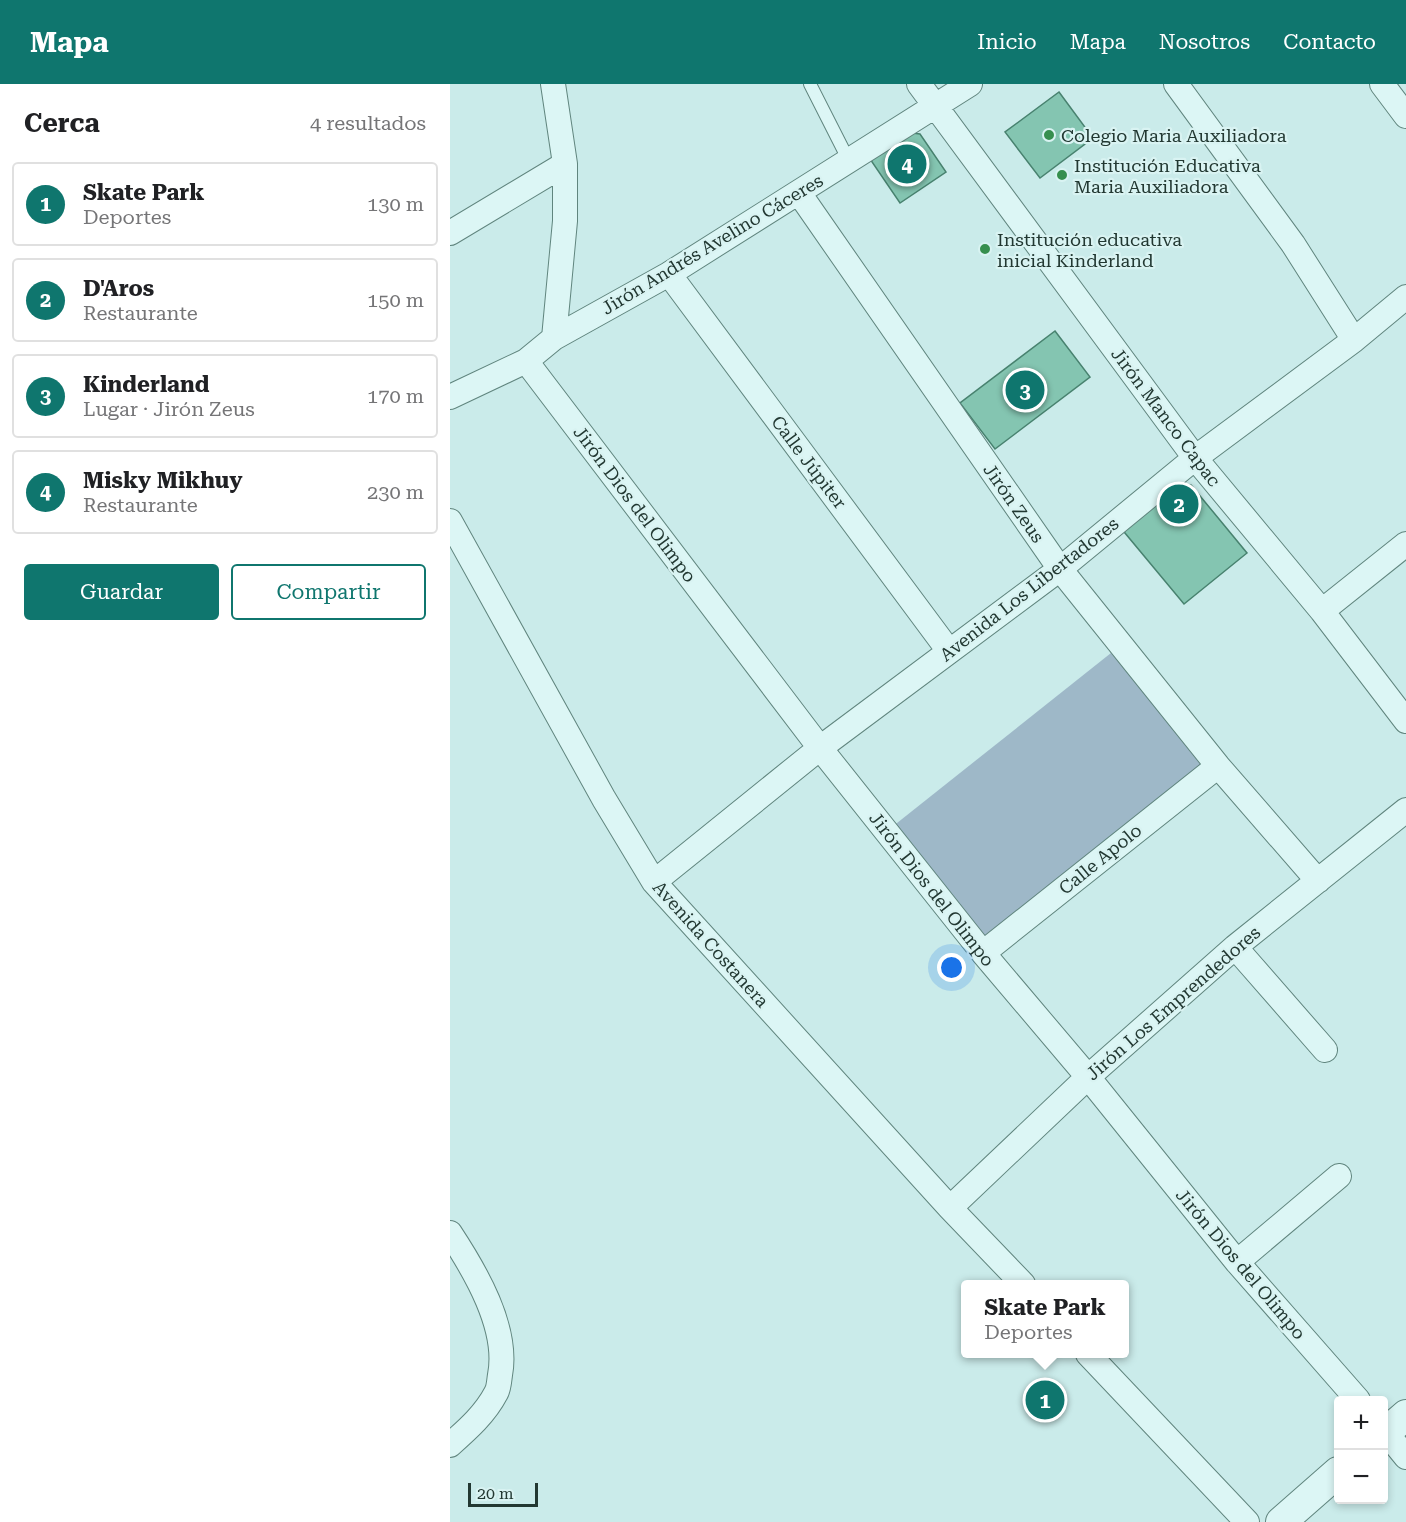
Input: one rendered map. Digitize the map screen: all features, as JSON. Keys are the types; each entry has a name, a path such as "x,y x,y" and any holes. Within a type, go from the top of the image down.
{"street":[{"path":"553,84 565,164 565,221 554,338"},
{"name":"Jirón Manco Capac","path":"919,84 1195,458 1322,611 1406,721"},
{"name":"Jirón Andrés Avelino Cáceres","path":"450,397 526,361 554,338 669,274 970,84"},
{"path":"1176,84 1293,244 1354,340"},
{"path":"1382,84 1406,116"},
{"path":"450,232 565,164"},
{"name":"Jirón Zeus","path":"799,193 1060,569 1218,766 1318,880"},
{"name":"Calle Júpiter","path":"669,274 949,651"},
{"name":"Avenida Los Libertadores","path":"654,882 820,748 1060,569 1195,458 1354,340 1406,297"},
{"name":"Jirón Dios del Olimpo","path":"526,361 820,748 982,953 1088,1077 1237,1262 1354,1396"},
{"name":"Avenida Costanera","path":"450,521 598,789 654,882 950,1208 1019,1280"},
{"path":"1322,611 1406,544"},
{"name":"Calle Apolo","path":"982,953 1218,766"},
{"name":"Jirón Los Emprendedores","path":"950,1208 1088,1077 1235,947 1406,810"},
{"path":"1235,947 1325,1050"},
{"path":"1237,1262 1340,1176"},
{"path":"450,1233 480,1284 495,1322 503,1359 497,1391 475,1423 450,1445"},
{"path":"1093,1358 1248,1522"},
{"path":"1390,1428 1406,1457"},
{"path":"1281,1522 1334,1476"}],"lane":[{"path":"810,84 848,159"}],"shaded area":[{"path":"1111,653 1205,766 985,947 892,827"}],"building":[{"name":"Colegio Maria Auxiliadora","path":"1059,92 1093,138 1040,178 1005,132"},
{"path":"905,132 920,134 946,172 900,203 868,156"},
{"path":"1055,331 1090,377 995,449 960,403"},
{"path":"1191,485 1247,553 1184,604 1120,527 1171,486"}],"place":[{"name":"Colegio Maria Auxiliadora","path":"1049,135"},
{"name":"Misky Mikhuy","path":"907,164"},
{"name":"Institución Educativa Maria Auxiliadora","path":"1062,175"},
{"name":"Institución educativa inicial Kinderland","path":"985,249"},
{"name":"Kinderland","path":"1025,390"},
{"name":"D'Aros","path":"1179,504"},
{"name":"Skate Park","path":"1045,1400"}]}
